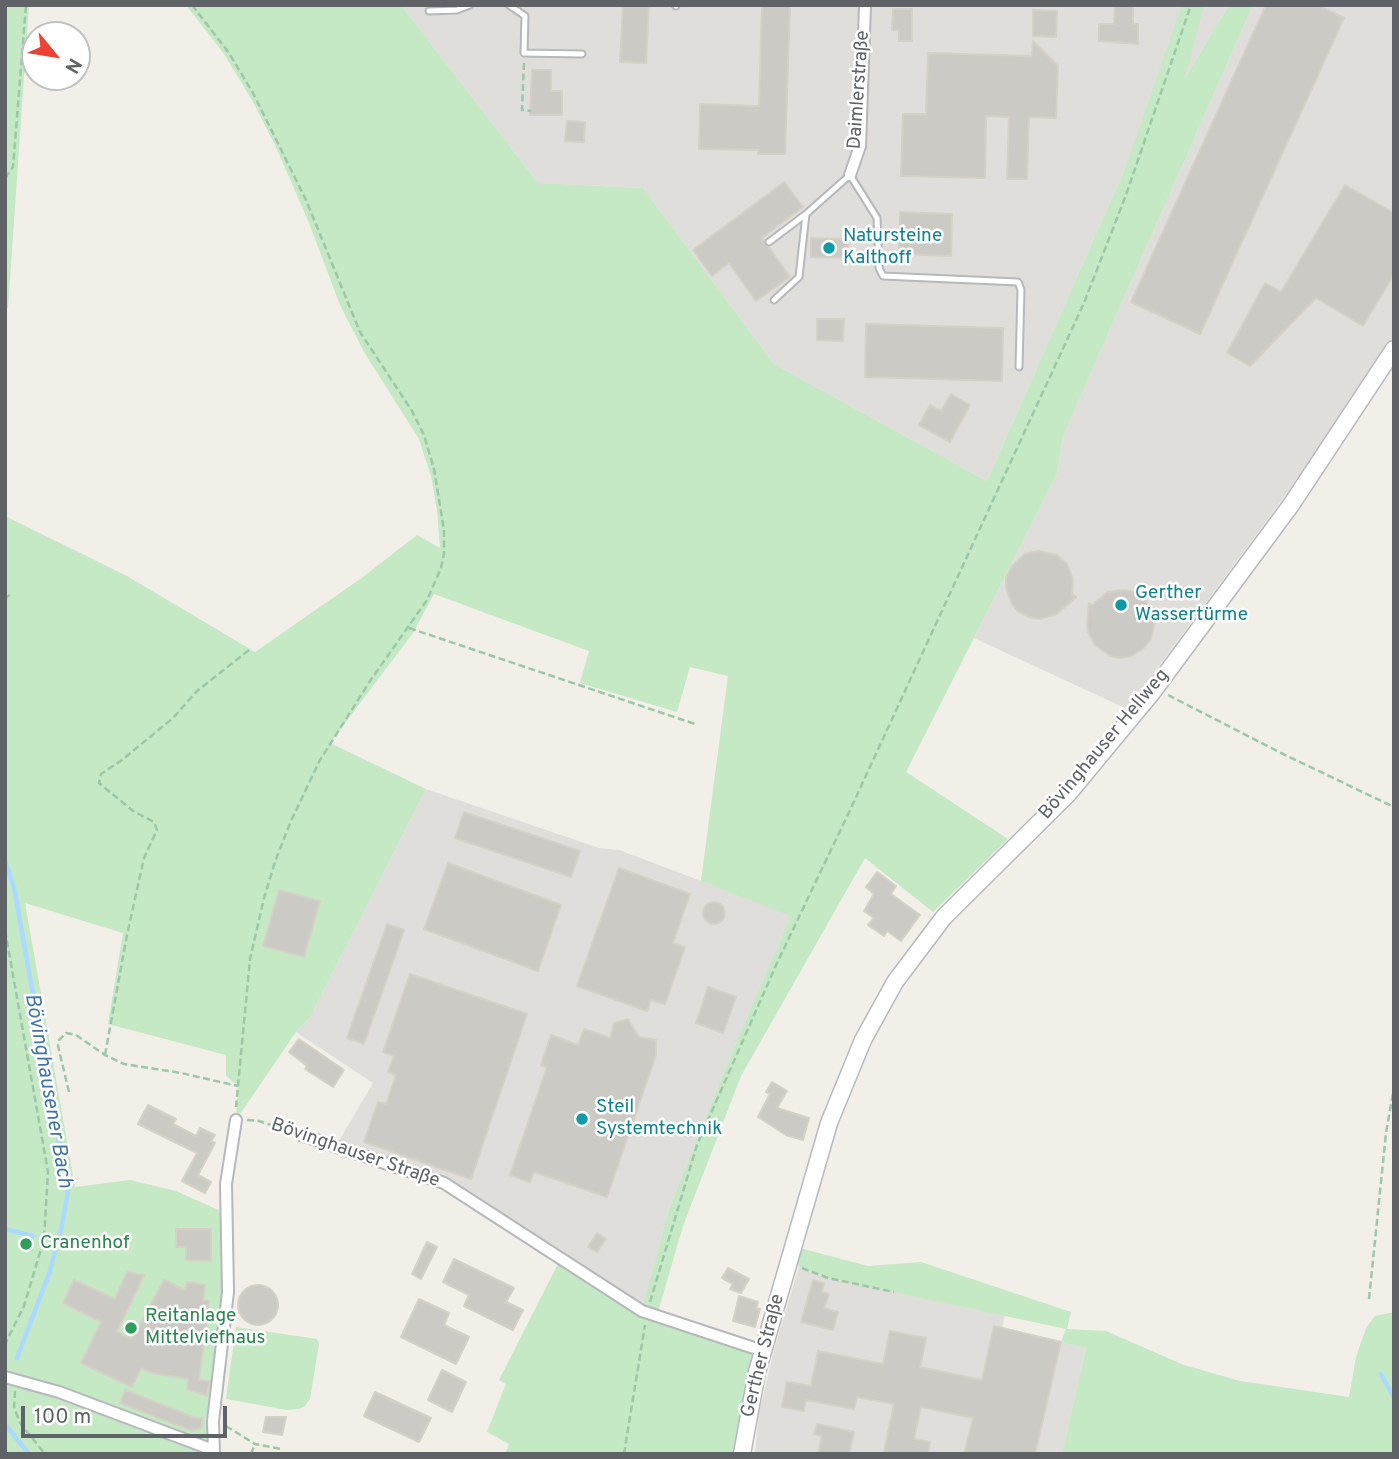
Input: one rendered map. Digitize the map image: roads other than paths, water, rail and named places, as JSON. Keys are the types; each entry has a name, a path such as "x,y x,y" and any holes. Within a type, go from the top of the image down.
{"street":[{"name":"Daimlerstraße","path":"850,175 860,146 865,5"},
{"name":"Bövinghauser Hellweg","path":"789,1262 834,1106 863,1040 895,982 944,917 1069,793 1151,694 1291,505 1394,349"},
{"path":"5,1377 59,1392 213,1452 213,1421 229,1292 226,1184 236,1120"},
{"name":"Bövinghauser Straße","path":"301,1135 444,1183 647,1313 763,1351"},
{"name":"Gerther Straße","path":"742,1454 749,1409 763,1351 789,1262"}],"lane":[{"path":"429,11 457,10 470,5"},
{"path":"509,6 525,16 524,52 582,54"},
{"path":"769,242 850,175 877,218 879,268 883,276 1018,282 1021,290 1018,367"},
{"path":"774,300 799,277 806,214"}],"waterway":[{"name":"Bövinghausener Bach","path":"5,861 14,887 68,1192 49,1274 17,1358"},
{"path":"5,1229 33,1236"},
{"path":"1381,1374 1394,1398"},
{"name":"Bövinghausener Bach","path":"5,1424 29,1454"}],"place":[{"name":"Natursteine Kalthoff","path":"829,248"},
{"name":"Gerther Wassertürme","path":"1121,605"},
{"name":"Steil Systemtechnik","path":"582,1119"},
{"name":"Cranenhof","path":"26,1244"},
{"name":"Reitanlage Mittelviefhaus","path":"131,1328"}]}
